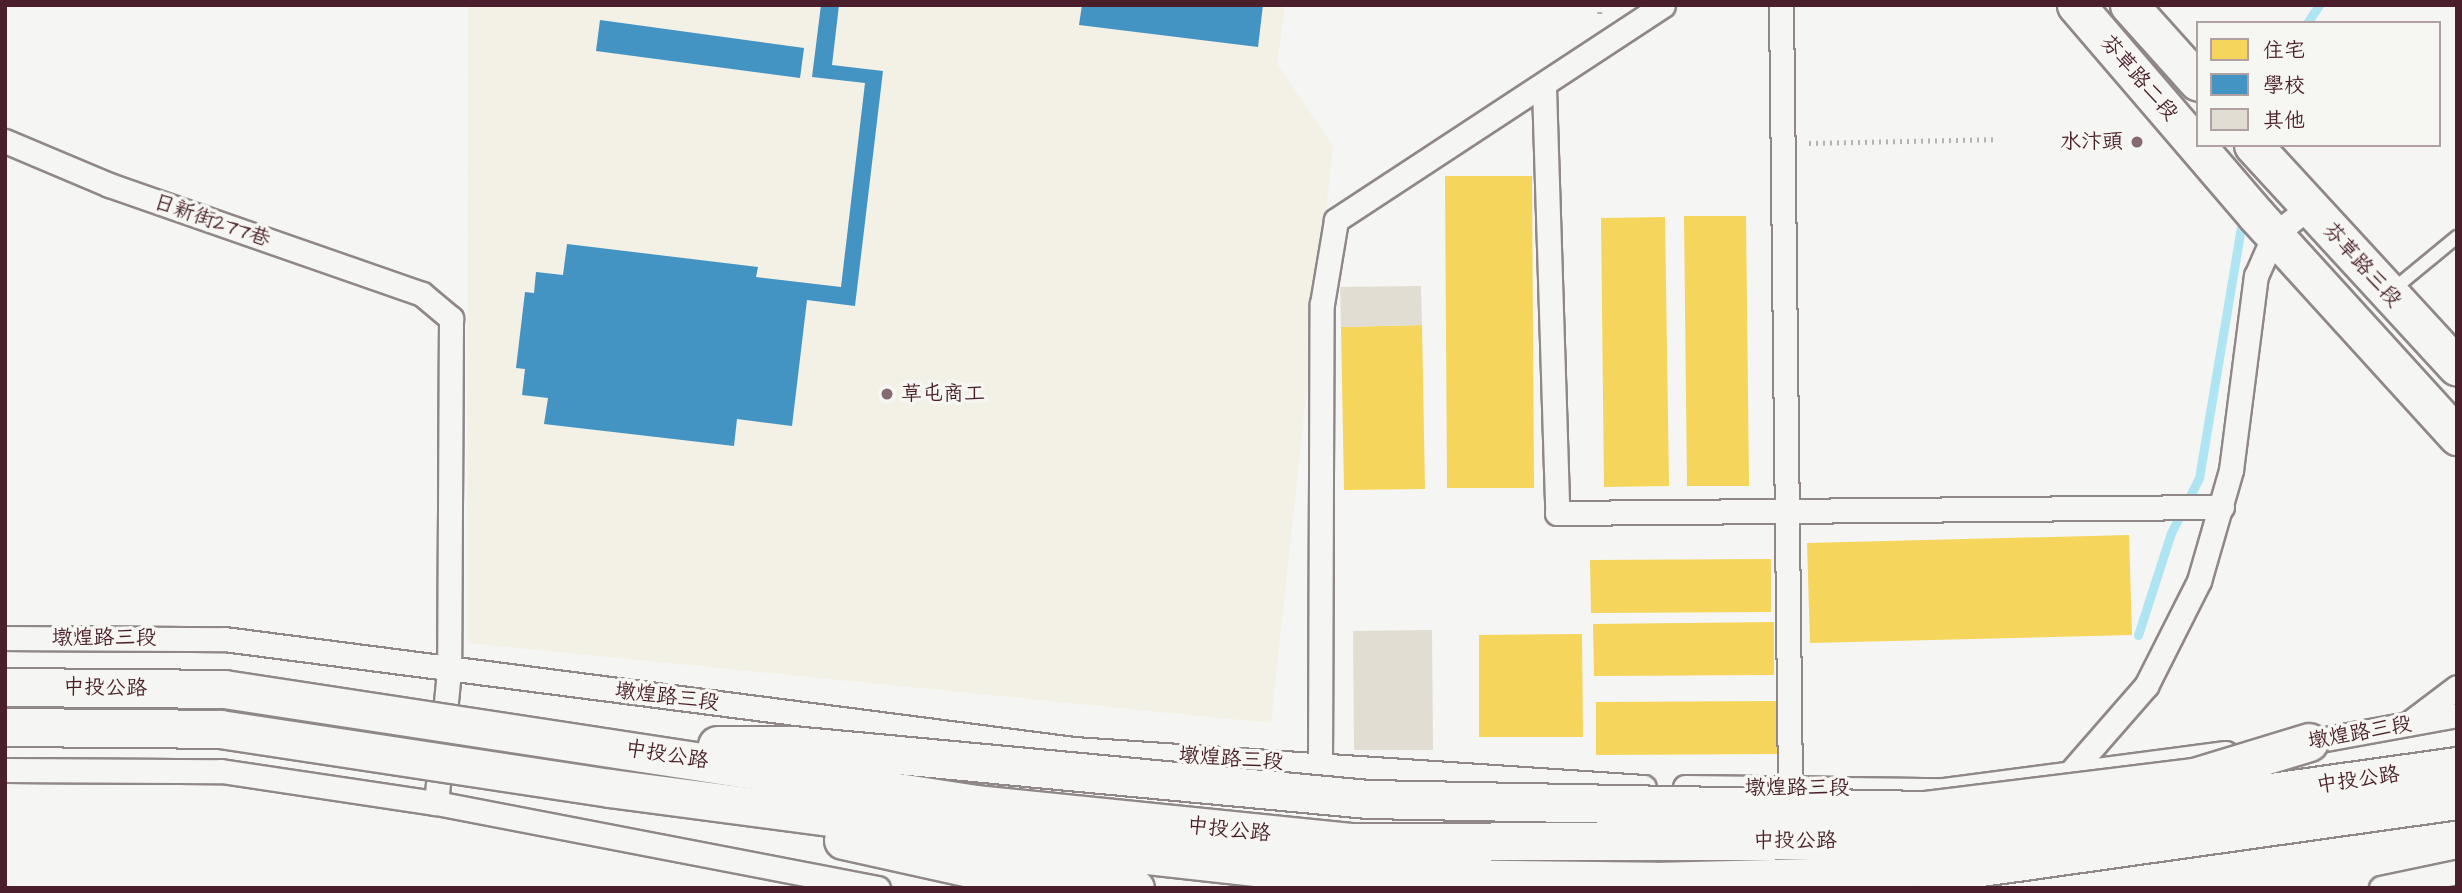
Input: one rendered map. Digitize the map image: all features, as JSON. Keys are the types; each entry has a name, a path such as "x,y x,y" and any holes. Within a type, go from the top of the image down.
{"main road":[{"name":"芬草路二段","path":"2076,5 2196,144"},
{"name":"芬草路二段","path":"2129,5 2196,80"},
{"name":"芬草路二段","path":"2199,147 2265,225"},
{"name":"芬草路三段","path":"2261,154 2457,367"},
{"path":"2265,225 2457,436"},
{"name":"中投公路","path":"5,687 224,689 976,804 1349,842 1929,841 2457,766"},
{"name":"中投公路","path":"5,727 220,729 610,788 974,836 1346,877 1655,881 1931,874 2457,800"},
{"path":"604,745 792,745 1368,799 1924,810 2194,777 2309,742"},
{"path":"610,788 974,869 1135,888"}],"street":[{"path":"1320,765 1322,304 1336,220 1544,88 1663,5"},
{"path":"1781,5 1790,788"},
{"path":"1544,88 1557,513 1788,508 2222,508"},
{"name":"日新街277巷","path":"5,141 109,185 422,294 451,318 449,671"},
{"path":"2070,773 2146,686 2199,581 2231,470 2265,225 2309,207"},
{"name":"墩煌路三段","path":"5,638 224,639 449,671 1073,749 1637,787 1944,790 2309,742 2457,715"},
{"path":"436,803 449,671"},
{"path":"2407,724 2457,687"},
{"path":"1057,888 1073,749"},
{"path":"5,770 222,771 436,803 878,888"},
{"path":"2381,888 2457,872"}],"lane":[{"path":"2388,294 2457,237"}],"path":[{"path":"1783,143 1993,139"}],"shaded area":[{"name":"草屯商工","path":"468,5 1285,5 1277,64 1333,146 1271,723 467,643"}],"building: 住宅":[{"path":"1445,176 1532,176 1534,488 1447,488"},
{"path":"1684,216 1746,216 1749,486 1687,486"},
{"path":"1665,217 1669,486 1604,487 1601,218"},
{"path":"1422,325 1425,489 1344,490 1341,327"},
{"path":"2129,535 2132,635 1810,643 1807,543"},
{"path":"1771,559 1771,612 1591,613 1590,560"},
{"path":"1774,622 1774,675 1594,676 1593,624"},
{"path":"1582,634 1583,737 1479,737 1479,635"},
{"path":"1776,701 1777,754 1596,755 1596,702"}],"building: 學校":[{"path":"821,5 839,5 832,65 883,71 855,306 807,300 792,426 737,419 734,446 544,424 548,398 522,395 525,369 516,368 525,292 534,293 536,272 563,275 567,244 758,267 756,277 841,287 865,83 812,77"},
{"path":"1082,5 1263,5 1258,47 1079,25"},
{"path":"600,20 804,48 800,78 596,51"}],"building: 其他":[{"path":"1421,286 1422,325 1341,327 1340,287"},
{"path":"1432,630 1433,750 1354,750 1353,631"}],"waterway":[{"path":"2308,21 2319,5"},
{"path":"2138,635 2171,533 2199,478 2243,215"}],"place":[{"name":"水汴頭","path":"2137,142"},
{"name":"草屯商工","path":"887,394"}]}
